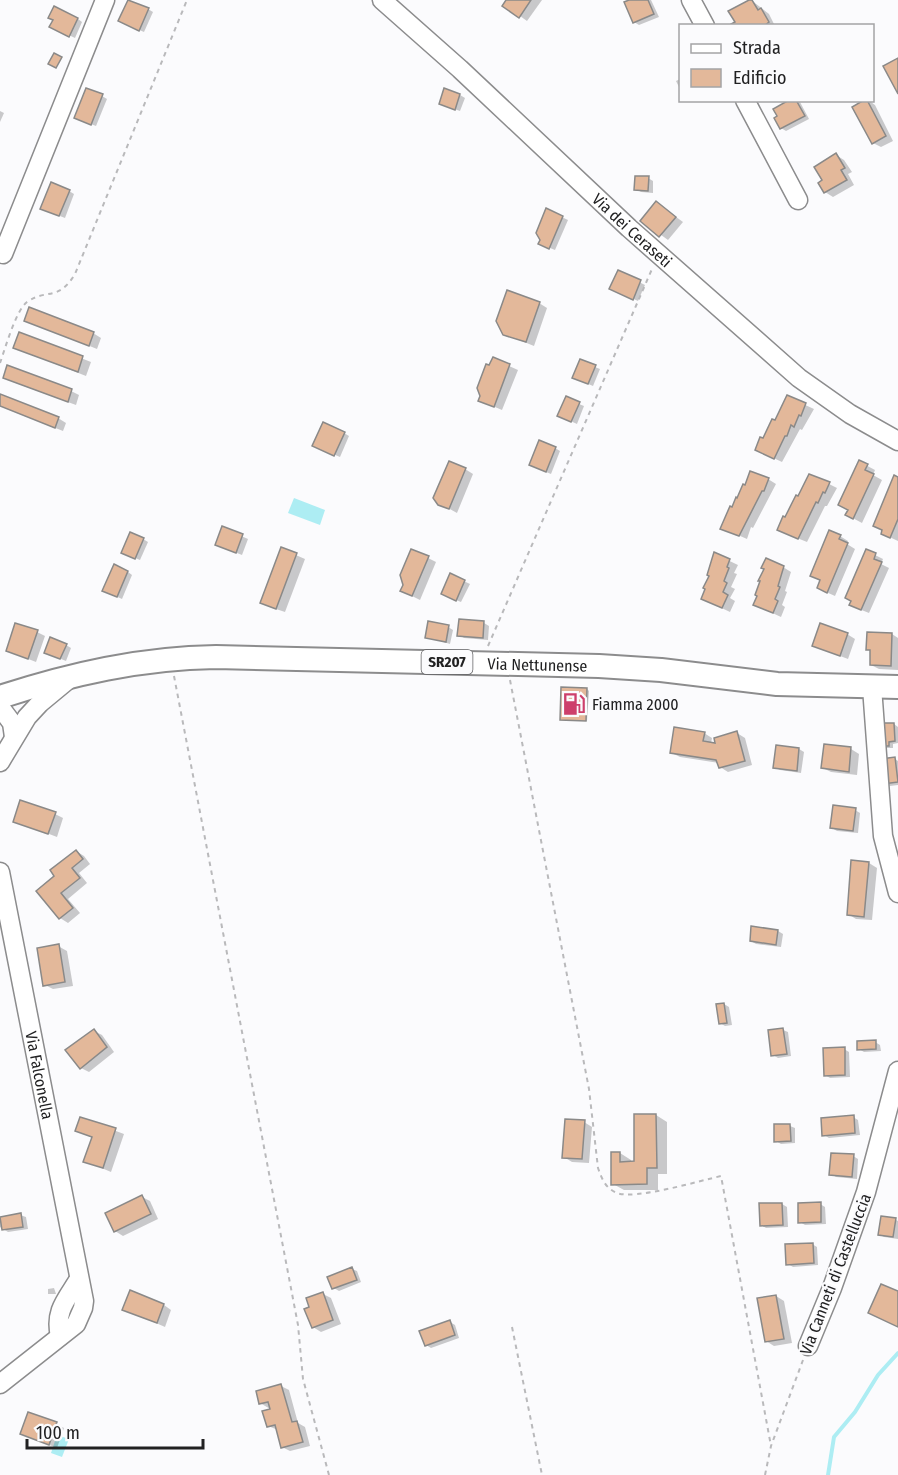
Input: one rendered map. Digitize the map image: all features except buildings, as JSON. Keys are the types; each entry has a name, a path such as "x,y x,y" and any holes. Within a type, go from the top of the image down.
{"main road":[{"name":"Via Nettunense","path":"0,697 118,665 171,658 228,657 622,667 777,684 898,687"}],"street":[{"path":"3,254 105,0"},
{"name":"Via dei Ceraseti","path":"382,0 658,254 809,386 850,414 898,441"},
{"path":"691,0 704,24"},
{"path":"746,102 798,200"},
{"path":"1,756 27,717 40,703 76,675"},
{"path":"872,687 883,836 898,893"},
{"path":"0,707 12,723 14,737"},
{"name":"Via Falconella","path":"0,872 84,1308 76,1324 0,1384"},
{"name":"Via Canneti di Castelluccia","path":"808,1346 859,1216 898,1071"}],"path":[{"path":"0,363 24,304 34,298 62,290 75,274 187,0"},
{"path":"481,663 658,254"},
{"path":"171,658 298,1325 303,1378 329,1475"},
{"path":"507,663 589,1089 598,1167 602,1179 610,1190 628,1195 721,1176 771,1446"},
{"path":"512,1327 542,1475"},
{"name":"Via Canneti di Castelluccia","path":"765,1475 771,1446 808,1346"}],"water":[{"path":"294,498 325,510 320,525 288,513"},
{"path":"57,1435 69,1439 62,1457 51,1453"}],"waterway":[{"path":"828,1475 834,1437 855,1412 878,1375 898,1353"}],"place":[{"name":"Fiamma 2000","path":"574,704"}]}
